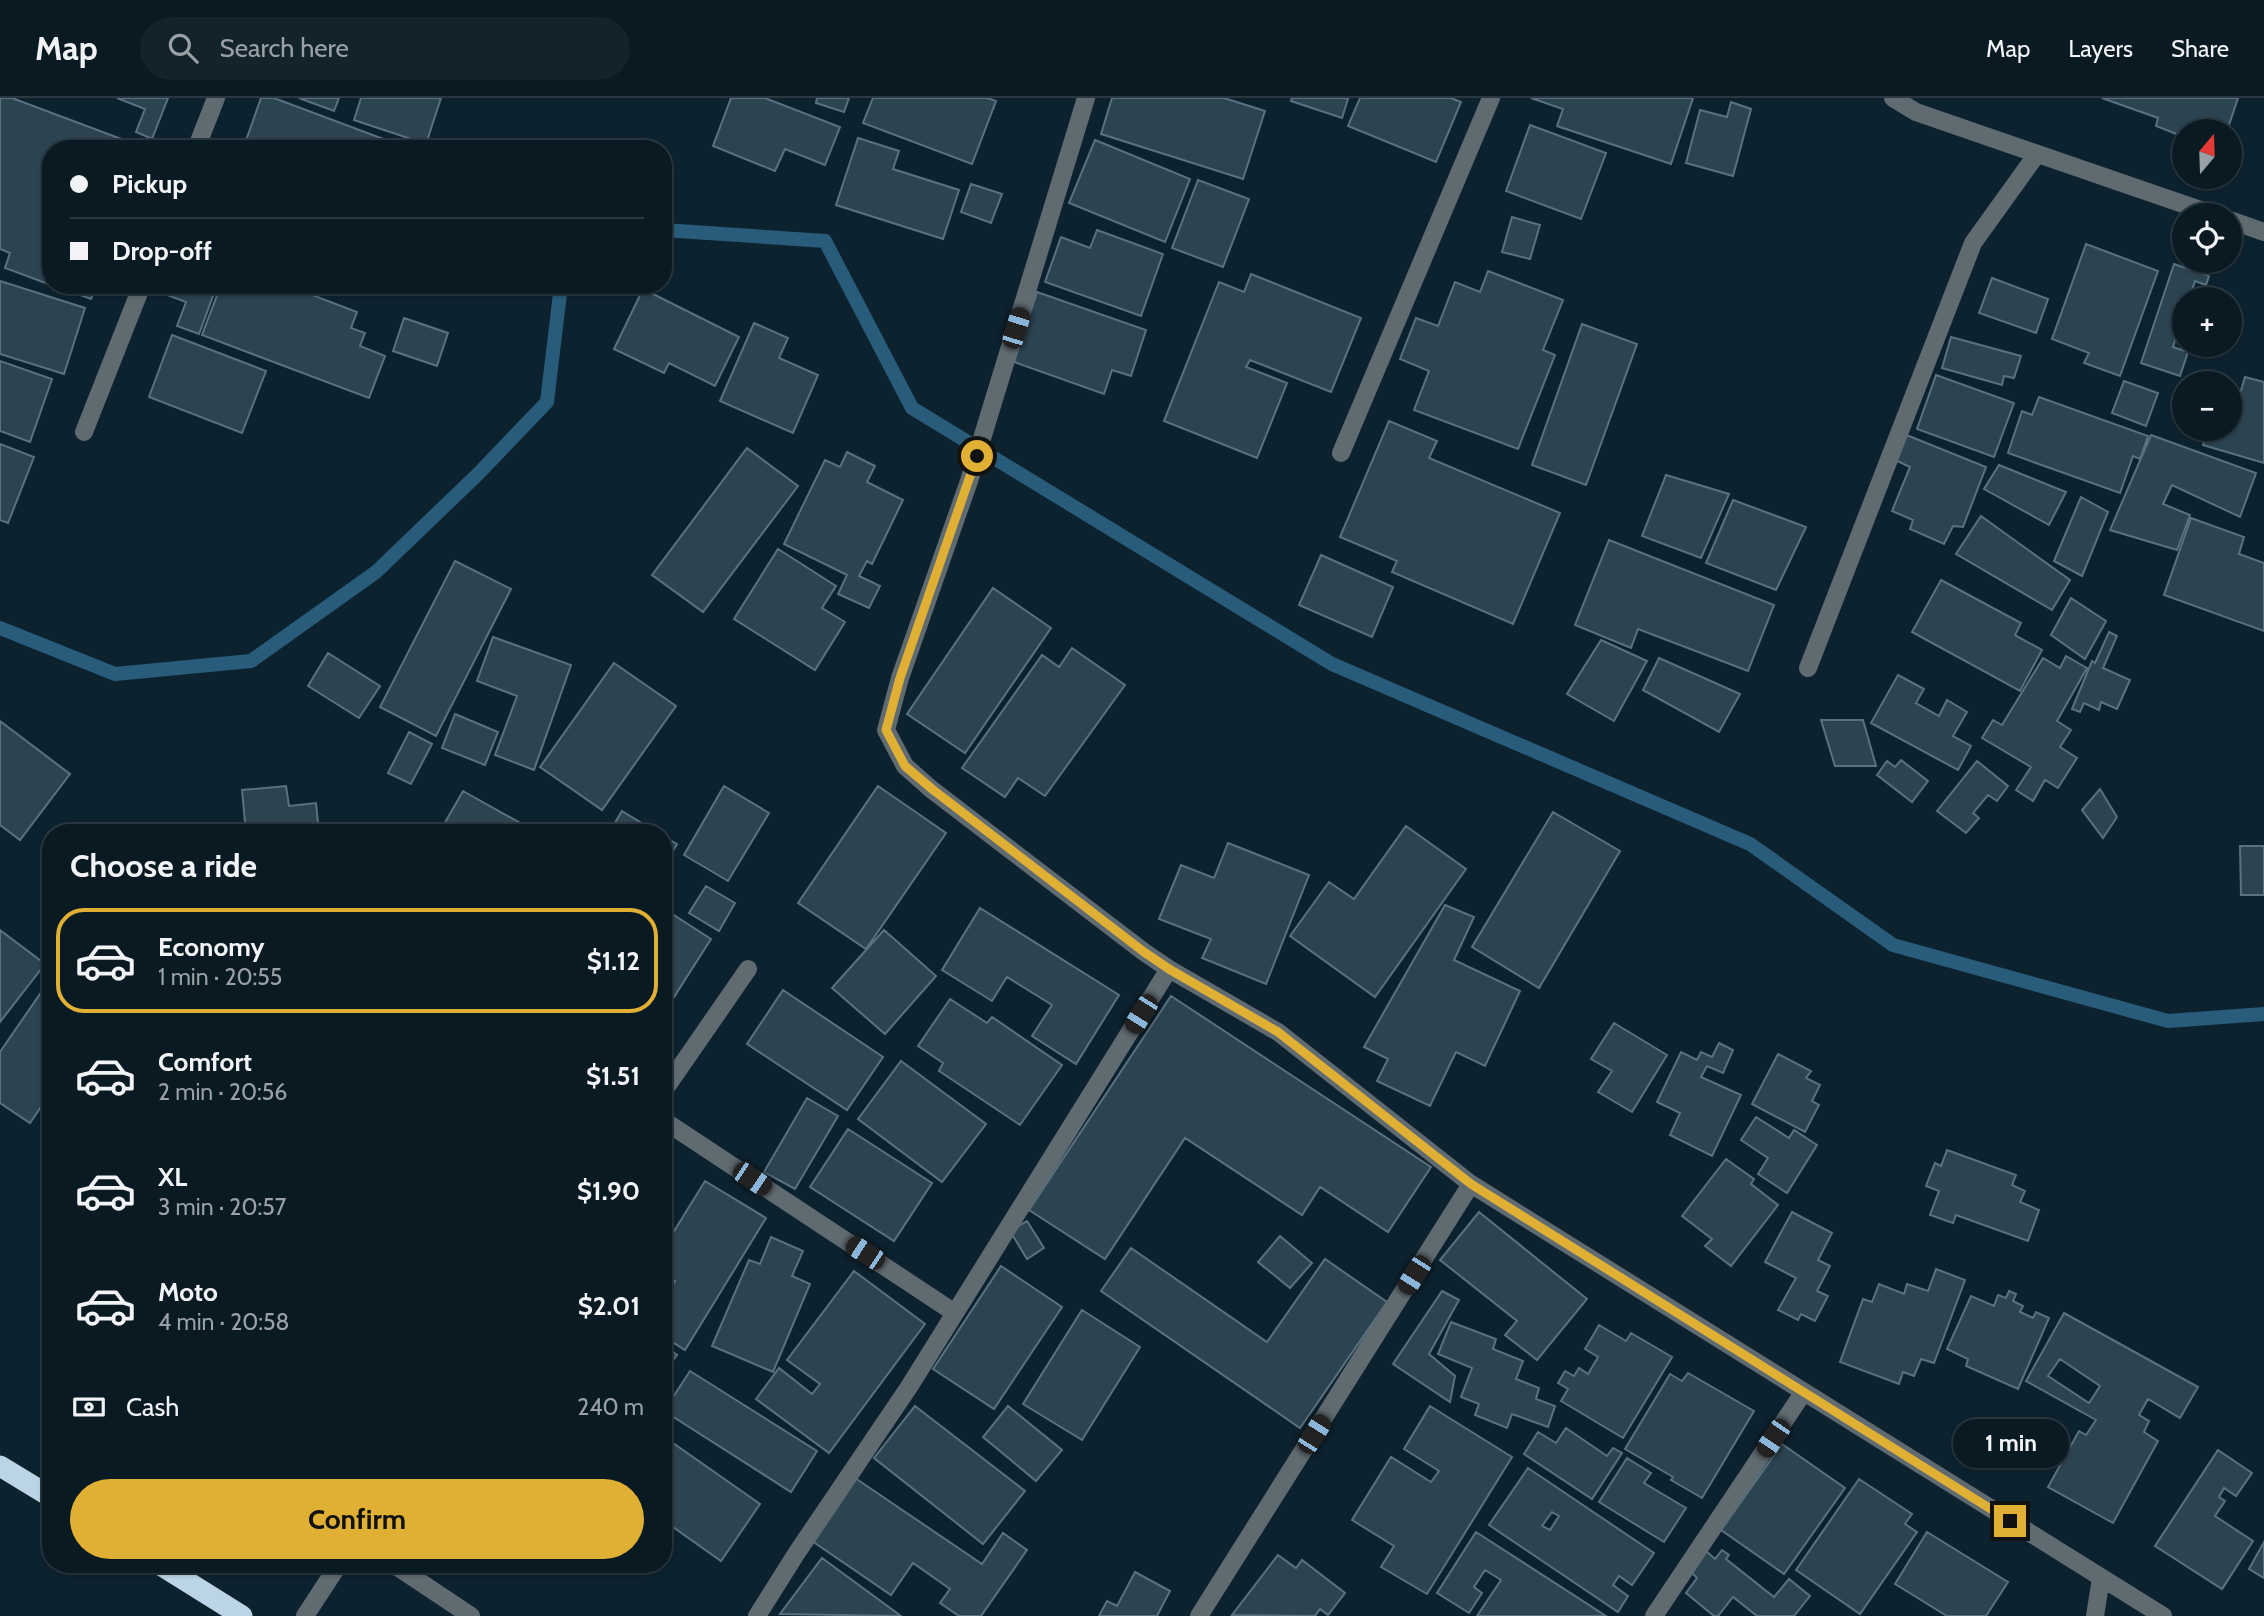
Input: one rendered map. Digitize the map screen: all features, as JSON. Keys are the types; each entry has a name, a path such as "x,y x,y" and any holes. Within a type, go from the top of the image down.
{"highway":[{"path":"0,1466 42,1492"},
{"path":"174,1573 243,1616"}],"street":[{"path":"200,140 216,98"},
{"path":"1086,98 970,481 900,678 886,730 905,766 1169,969 1278,1032 1471,1184 2163,1616"},
{"path":"1341,453 1491,98"},
{"path":"1893,98 1916,112 2180,203"},
{"path":"1808,668 1973,243 2037,154"},
{"path":"2242,224 2264,232"},
{"path":"84,432 138,294"},
{"path":"672,1079 748,969"},
{"path":"757,1616 909,1387 1169,969"},
{"path":"672,1126 955,1313"},
{"path":"1199,1616 1471,1184"},
{"path":"1654,1616 1803,1393"},
{"path":"305,1616 333,1573"},
{"path":"406,1573 471,1616"},
{"path":"2095,1616 2101,1578"}],"building":[{"path":"0,98 12,98 124,140 42,140 42,282 5,268 10,253 0,249"},
{"path":"117,98 168,98 152,139 136,132 145,109"},
{"path":"261,98 274,98 386,140 246,140"},
{"path":"299,98 339,98 334,111"},
{"path":"361,98 441,98 427,140 414,140 354,120"},
{"path":"731,98 765,98 840,127 825,165 785,149 775,171 713,146"},
{"path":"817,98 849,98 844,112 816,103"},
{"path":"873,98 987,98 996,101 972,164 863,123"},
{"path":"1112,98 1224,98 1265,111 1243,179 1101,134"},
{"path":"1292,98 1348,99 1342,118 1291,101"},
{"path":"1360,98 1451,98 1461,102 1436,162 1348,126"},
{"path":"1531,98 1693,98 1671,164 1557,126 1563,109"},
{"path":"2102,98 2238,98 2231,119 2172,119 2172,132 2156,126 2158,118"},
{"path":"1731,102 1751,109 1733,176 1686,163 1700,110 1727,117"},
{"path":"1530,125 1606,153 1581,219 1506,191"},
{"path":"858,138 899,151 893,169 959,190 943,239 836,205"},
{"path":"1095,140 1190,179 1165,242 1069,203"},
{"path":"1198,180 1249,199 1223,267 1172,248"},
{"path":"971,184 1002,194 991,223 961,212"},
{"path":"1512,217 1540,225 1530,259 1502,252"},
{"path":"1097,230 1163,254 1141,316 1045,282 1061,237 1090,248"},
{"path":"2086,244 2158,271 2120,376 2084,363 2089,353 2052,339"},
{"path":"2172,270 2172,273 2200,273 2209,276 2206,285 2195,281 2193,287 2172,287 2172,357 2186,357 2182,371 2172,371 2172,373 2141,363"},
{"path":"1488,271 1563,300 1543,350 1555,355 1518,449 1414,410 1429,371 1400,359 1416,318 1438,326 1455,282 1480,292"},
{"path":"1251,274 1361,318 1331,392 1250,360 1246,367 1287,383 1257,458 1164,421 1219,282 1244,292"},
{"path":"1992,278 2048,299 2036,333 1979,313"},
{"path":"0,281 85,308 64,374 0,354"},
{"path":"1037,292 1146,330 1131,376 1112,370 1104,394 1014,362"},
{"path":"77,294 93,294 91,299"},
{"path":"214,294 199,334 177,326 186,302 167,295"},
{"path":"218,294 310,294 357,312 351,328 365,333 360,346 385,356 369,398 202,335"},
{"path":"641,294 653,294 739,337 715,386 669,363 664,373 614,349"},
{"path":"404,318 448,333 437,366 393,351"},
{"path":"754,323 788,338 779,358 818,375 793,433 720,401"},
{"path":"1582,324 1637,344 1586,485 1532,465"},
{"path":"172,335 266,371 242,433 149,397"},
{"path":"1951,337 2021,356 2014,378 2004,376 2002,385 1942,368"},
{"path":"0,361 52,379 30,442 0,431"},
{"path":"1936,375 2014,403 1994,457 1917,429"},
{"path":"2245,377 2264,382 2264,463 2203,445 2204,441 2242,441 2242,387"},
{"path":"2124,381 2158,393 2146,426 2112,413"},
{"path":"2039,397 2148,436 2140,459 2133,456 2120,493 2008,453 2022,411 2032,415"},
{"path":"1389,421 1437,441 1429,458 1560,513 1513,624 1392,572 1397,561 1340,537"},
{"path":"1904,434 1986,467 1963,527 1953,526 1944,544 1910,529 1913,520 1892,511 1910,467 1895,460"},
{"path":"2151,435 2256,473 2240,517 2172,485 2163,504 2190,515 2177,550 2110,530"},
{"path":"0,444 34,457 8,523 0,520"},
{"path":"747,448 798,486 703,612 652,575"},
{"path":"847,452 875,466 867,482 903,500 872,564 867,561 859,576 880,586 869,608 838,594 847,575 784,544 825,460 840,467"},
{"path":"1999,465 2066,492 2049,525 1984,489"},
{"path":"1666,475 1729,494 1701,558 1642,536"},
{"path":"2081,497 2108,512 2082,576 2054,561"},
{"path":"1733,500 1806,527 1776,590 1706,563"},
{"path":"1981,516 2070,580 2052,610 1956,554"},
{"path":"2191,518 2244,537 2239,554 2264,563 2264,631 2164,595"},
{"path":"1609,540 1774,605 1748,671 1638,629 1631,648 1575,625"},
{"path":"778,549 836,586 822,608 845,622 815,670 734,619"},
{"path":"1321,555 1393,587 1372,637 1299,605"},
{"path":"455,561 511,589 436,736 380,707"},
{"path":"1941,580 2021,623 2015,635 2042,650 2020,691 1912,632"},
{"path":"993,588 1051,628 965,753 907,714"},
{"path":"2071,598 2106,621 2085,659 2051,635"},
{"path":"2109,632 2117,636 2103,668 2130,680 2117,709 2101,702 2099,710 2084,703 2080,712 2072,709 2092,661 2095,663"},
{"path":"493,637 571,665 534,770 495,755 517,696 477,681"},
{"path":"1601,640 1647,661 1614,721 1567,694"},
{"path":"1072,648 1125,685 1045,796 1018,778 1005,797 962,768 1042,655 1059,667"},
{"path":"328,653 380,686 359,718 308,686"},
{"path":"2066,656 2087,668 2057,721 2071,730 2060,747 2077,758 2058,788 2045,780 2033,801 2016,790 2031,767 1982,738 1993,720 2002,725 2043,658 2060,668"},
{"path":"1659,658 1740,694 1719,732 1643,690"},
{"path":"614,663 676,706 602,810 540,767"},
{"path":"1898,675 1924,689 1916,703 1939,716 1947,700 1967,712 1953,736 1971,746 1958,770 1871,723"},
{"path":"455,714 498,732 485,765 442,748"},
{"path":"1821,720 1863,720 1876,766 1835,766"},
{"path":"0,721 70,774 20,840 0,825"},
{"path":"409,732 432,744 411,784 388,773"},
{"path":"1901,760 1928,781 1912,802 1877,775 1887,761 1895,767"},
{"path":"1977,761 2008,786 1997,801 1988,795 1973,813 1979,818 1966,833 1937,811"},
{"path":"286,786 289,806 316,803 318,824 245,824 242,790"},
{"path":"724,786 769,813 728,881 684,855"},
{"path":"878,786 946,833 866,949 798,903"},
{"path":"2100,789 2117,817 2103,838 2082,810"},
{"path":"463,791 522,824 444,824"},
{"path":"622,811 643,824 614,824"},
{"path":"1553,812 1620,851 1539,988 1472,947"},
{"path":"1406,826 1466,869 1375,997 1290,936 1329,882 1354,899"},
{"path":"1228,843 1309,875 1266,984 1202,958 1211,939 1159,919 1181,865 1214,878"},
{"path":"2240,846 2264,846 2264,895 2241,895"},
{"path":"706,886 735,903 719,931 689,913"},
{"path":"1445,905 1474,917 1454,960 1520,991 1485,1066 1456,1052 1430,1106 1377,1081 1388,1059 1364,1047"},
{"path":"980,908 1119,995 1076,1064 1032,1036 1052,1005 1007,977 992,1001 942,970"},
{"path":"672,914 711,939 674,997 672,996"},
{"path":"0,930 42,962 42,968 0,1022"},
{"path":"884,930 936,976 885,1034 832,988"},
{"path":"783,990 883,1057 847,1110 747,1044"},
{"path":"42,991 42,1105 30,1123 0,1103 0,1052"},
{"path":"1171,996 1431,1167 1388,1232 1320,1187 1302,1215 1185,1138 1105,1259 1029,1210"},
{"path":"950,999 987,1023 992,1017 1062,1065 1020,1125 939,1071 943,1063 918,1046"},
{"path":"1614,1023 1667,1055 1632,1112 1598,1092 1612,1071 1591,1059"},
{"path":"1719,1043 1733,1050 1723,1073 1707,1066 1701,1077 1741,1095 1712,1156 1670,1135 1680,1113 1657,1102 1681,1052 1697,1060 1701,1052 1712,1057"},
{"path":"1778,1054 1811,1071 1806,1078 1820,1085 1812,1101 1819,1105 1805,1132 1752,1104"},
{"path":"901,1061 986,1124 942,1182 858,1119"},
{"path":"807,1098 838,1116 795,1189 764,1172"},
{"path":"1756,1117 1789,1138 1794,1130 1817,1145 1787,1193 1758,1174 1768,1158 1741,1140"},
{"path":"848,1129 932,1183 894,1241 810,1187"},
{"path":"1947,1150 2016,1175 2012,1185 2025,1191 2020,1202 2039,1210 2028,1241 1956,1215 1953,1223 1930,1215 1939,1191 1926,1186 1935,1163 1941,1166"},
{"path":"1726,1159 1754,1179 1751,1184 1778,1205 1731,1266 1705,1246 1712,1239 1682,1216"},
{"path":"705,1181 766,1218 685,1350 672,1342 672,1286 675,1281 672,1279 672,1234"},
{"path":"1479,1212 1587,1299 1537,1360 1505,1335 1517,1321 1440,1260"},
{"path":"1792,1212 1832,1233 1818,1260 1830,1266 1817,1291 1828,1296 1815,1321 1801,1314 1798,1320 1778,1310 1796,1278 1765,1262"},
{"path":"1027,1221 1044,1248 1027,1259 1010,1231"},
{"path":"1280,1236 1312,1263 1290,1288 1258,1262"},
{"path":"771,1237 803,1251 792,1276 810,1284 773,1372 712,1346 749,1260 760,1264"},
{"path":"1131,1248 1267,1342 1325,1259 1387,1302 1300,1428 1101,1291"},
{"path":"1001,1266 1062,1307 994,1409 933,1369"},
{"path":"1936,1269 1965,1280 1934,1363 1921,1359 1914,1376 1903,1372 1899,1384 1840,1362 1863,1299 1872,1302 1879,1284 1904,1294 1907,1284 1928,1291"},
{"path":"854,1271 925,1324 829,1453 756,1399 779,1368 812,1394 820,1384 787,1360"},
{"path":"1442,1291 1459,1300 1429,1354 1455,1376 1450,1402 1393,1364"},
{"path":"2009,1291 2016,1294 2013,1301 2023,1306 2020,1312 2033,1318 2036,1312 2049,1318 2018,1389 1966,1366 1968,1359 1947,1349 1971,1296 1994,1306 1998,1295 2006,1298"},
{"path":"1082,1310 1140,1347 1082,1440 1023,1404"},
{"path":"2064,1313 2198,1387 2180,1418 2148,1399 2139,1415 2149,1421 2144,1432 2158,1441 2113,1523 2048,1487 2079,1431 2086,1435 2096,1420 2026,1381","holes":["2060,1359 2100,1386 2089,1403 2048,1376"]},
{"path":"1451,1322 1496,1339 1493,1349 1523,1361 1516,1379 1539,1388 1536,1399 1555,1406 1548,1427 1512,1414 1507,1428 1475,1415 1479,1404 1461,1397 1472,1368 1438,1354"},
{"path":"1599,1325 1626,1341 1631,1333 1672,1357 1623,1438 1561,1401 1568,1389 1558,1383 1565,1371 1574,1376 1579,1368 1588,1374 1598,1357 1585,1349"},
{"path":"690,1371 817,1451 791,1492 672,1416 672,1399"},
{"path":"1688,1373 1754,1411 1702,1498 1671,1480 1673,1477 1625,1449 1670,1374 1682,1381"},
{"path":"915,1406 1025,1491 983,1544 874,1458"},
{"path":"1008,1406 1062,1450 1036,1481 983,1437"},
{"path":"1430,1406 1512,1457 1427,1594 1381,1567 1394,1546 1352,1520 1391,1457 1431,1482 1439,1471 1404,1449"},
{"path":"1566,1428 1607,1456 1613,1448 1622,1453 1592,1499 1524,1454 1538,1432 1556,1443"},
{"path":"672,1442 760,1504 721,1561 672,1526"},
{"path":"1782,1444 1845,1488 1784,1574 1721,1530"},
{"path":"2218,1450 2252,1473 2236,1496 2224,1488 2219,1497 2225,1501 2215,1516 2253,1541 2222,1589 2155,1546"},
{"path":"1627,1458 1651,1473 1644,1483 1686,1508 1664,1542 1599,1502"},
{"path":"1528,1468 1654,1553 1632,1585 1619,1576 1613,1585 1628,1596 1618,1612 1489,1525","holes":["1552,1512 1559,1516 1550,1530 1542,1526"]},
{"path":"855,1478 982,1564 1003,1533 1027,1550 981,1616 959,1616 940,1603 950,1589 913,1563 891,1595 812,1541"},
{"path":"1859,1479 1912,1514 1905,1524 1917,1532 1860,1614 1796,1570"},
{"path":"1476,1532 1606,1616 1477,1616 1501,1580 1485,1570 1474,1587 1482,1593 1469,1613 1437,1593"},
{"path":"1927,1532 2008,1582 1986,1616 1947,1616 1895,1584"},
{"path":"2264,1542 2264,1578 2249,1569"},
{"path":"1722,1550 1729,1555 1726,1559 1774,1597 1789,1579 1810,1596 1794,1616 1757,1616 1733,1597 1718,1616 1714,1616 1686,1593 1697,1578 1690,1571 1706,1551 1715,1559"},
{"path":"1278,1555 1296,1568 1302,1560 1345,1593 1328,1615 1320,1609 1315,1616 1232,1615"},
{"path":"822,1558 901,1616 780,1614"},
{"path":"1135,1572 1170,1591 1157,1616 1099,1616 1107,1601 1117,1606"}],"waterway":[{"path":"672,231 825,241 912,408 1332,664 1750,844 1893,945 2168,1021 2264,1014"},
{"path":"0,628 115,674 251,661 376,572 478,474 547,402 560,294"}],"route":[{"path":"977,456 900,678 886,730 905,766 1144,952 1278,1032 1471,1184 2010,1521"}]}
